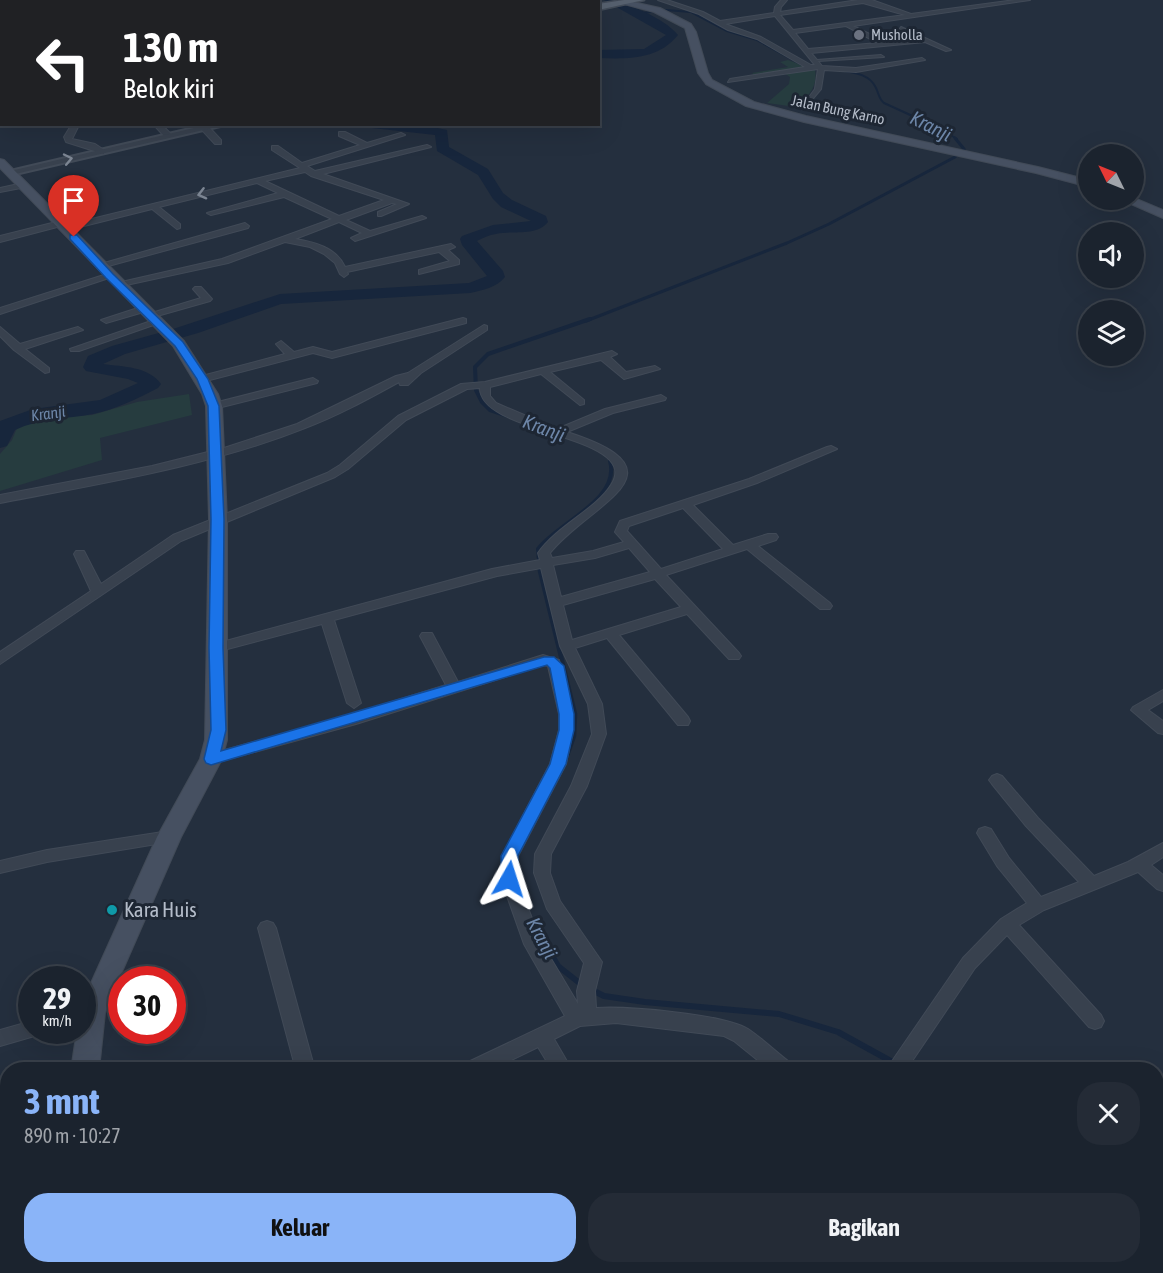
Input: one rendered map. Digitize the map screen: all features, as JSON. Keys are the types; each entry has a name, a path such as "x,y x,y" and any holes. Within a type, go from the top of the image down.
{"main road":[{"path":"601,6 640,0"},
{"path":"649,0 659,11"},
{"path":"625,2 659,11"},
{"name":"Jalan Bung Karno","path":"659,11 688,26 709,82 727,93 768,110 954,150 1078,181"},
{"path":"0,162 179,344 202,379 214,406 218,519 216,648 218,730 211,759 169,837 96,995"},
{"path":"1144,206 1163,214"},
{"path":"85,1062 86,1044"}],"street":[{"path":"661,0 701,13 735,31 759,38 821,70 860,70 919,60 905,55"},
{"path":"777,15 778,7 784,0"},
{"path":"719,23 866,0 913,16"},
{"path":"959,0 980,6"},
{"path":"793,32 1027,0"},
{"path":"777,15 808,51 811,66"},
{"path":"849,26 896,50"},
{"path":"901,28 948,50"},
{"path":"808,51 925,40"},
{"path":"730,81 811,66 882,57"},
{"path":"810,100 818,89 821,70"},
{"path":"74,126 68,136 69,140 92,146 101,152"},
{"path":"158,126 169,136"},
{"path":"11,172 216,126"},
{"path":"206,128 218,142"},
{"path":"342,134 364,145"},
{"path":"306,169 364,145 401,135"},
{"path":"0,239 153,206 306,169 427,147"},
{"path":"275,148 306,169 405,204 350,225"},
{"path":"258,180 370,234"},
{"path":"0,190 23,186"},
{"path":"211,213 285,194"},
{"path":"120,285 225,261 337,218 392,200"},
{"path":"153,206 177,226"},
{"path":"355,238 422,218"},
{"path":"101,265 244,226"},
{"path":"281,239 310,245 330,254 339,261 343,272 446,248 456,262 422,272"},
{"path":"0,311 110,276"},
{"path":"75,349 152,317 207,299 198,290"},
{"path":"106,320 152,317"},
{"path":"202,379 316,349 332,355 463,321"},
{"path":"0,499 215,455 280,437 343,413 405,382 484,328"},
{"path":"0,330 10,345 45,370"},
{"path":"10,345 78,330"},
{"path":"281,344 292,355"},
{"path":"0,659 177,538 338,471 395,422 465,386 480,385 607,355 624,376 655,369"},
{"path":"543,371 580,402"},
{"path":"214,406 313,381"},
{"path":"480,385 492,405 602,447 619,463 622,478 611,495 549,545 544,553 542,564 567,646 595,704 599,734 579,786 543,854 542,873 553,904 593,962 583,1018"},
{"path":"558,432 609,411 661,398"},
{"path":"735,656 621,532 624,524 687,505 831,449"},
{"path":"687,505 731,550"},
{"path":"555,603 658,574 772,537"},
{"path":"216,648 496,572 595,554 632,543"},
{"path":"750,545 825,606"},
{"path":"80,554 98,591"},
{"path":"567,646 691,608"},
{"path":"327,619 354,703"},
{"path":"610,633 683,721"},
{"path":"427,636 454,688"},
{"path":"211,759 549,660 557,666 566,714 566,730 558,764 510,856 509,879 533,944 583,1018"},
{"path":"1163,695 1138,710 1163,729"},
{"path":"997,780 1032,822 1092,885"},
{"path":"985,834 1003,862 1038,905"},
{"path":"0,867 47,856 169,837"},
{"path":"900,1062 969,963 1008,924 1038,905 1139,864 1163,849"},
{"path":"1139,864 1163,884"},
{"path":"1008,924 1095,1021"},
{"path":"267,928 304,1062"},
{"path":"488,1062 583,1018 616,1015 726,1028 741,1035 775,1062"},
{"path":"0,1038 18,1033"},
{"path":"542,1037 559,1062"}],"green space":[{"path":"788,60 815,70 813,87 796,107 767,103 789,84 790,77 784,73 758,77 752,73 788,67 780,62"},
{"path":"189,394 192,415 100,438 102,460 0,491 0,454 12,440 17,428 37,418 92,415 137,402"}],"waterway":[{"name":"Kranji","path":"600,54 629,55 648,52 665,43 672,35 667,29 609,0"},
{"name":"Kranji","path":"634,14 666,10 691,12 727,31 757,40 804,66"},
{"name":"Kranji","path":"845,71 869,79 884,103 941,129 957,139"},
{"name":"Kranji","path":"0,442 6,426 33,415 94,408 118,400 151,384 131,373 93,367 95,360 118,350 180,333 280,299 470,288 488,283 496,277 494,271 470,245 468,239 493,229 530,226 540,222 540,219 506,203 498,196 483,172 442,148 442,133 392,126"},
{"name":"Kranji","path":"586,321 787,243 829,224 955,157 964,149 955,138"},
{"name":"Kranji","path":"508,416 490,410 482,402 476,390 475,367 488,354 590,319"},
{"name":"Kranji","path":"539,558 538,549 547,539 585,510 606,488 611,475 610,461"},
{"name":"Kranji","path":"539,556 540,571 575,714 574,736 564,764"},
{"name":"Kranji","path":"533,923 558,966 582,985"},
{"name":"Kranji","path":"592,990 604,996 645,1002 779,1014 838,1032 892,1062"}],"place":[{"name":"Musholla","path":"859,35"},
{"name":"Kara Huis","path":"112,910"}],"route":[{"path":"74,237 179,344 202,379 214,406 218,519 216,648 218,730 211,759 351,720 549,660 557,666 566,714 566,730 558,764 510,856 509,879"}]}
